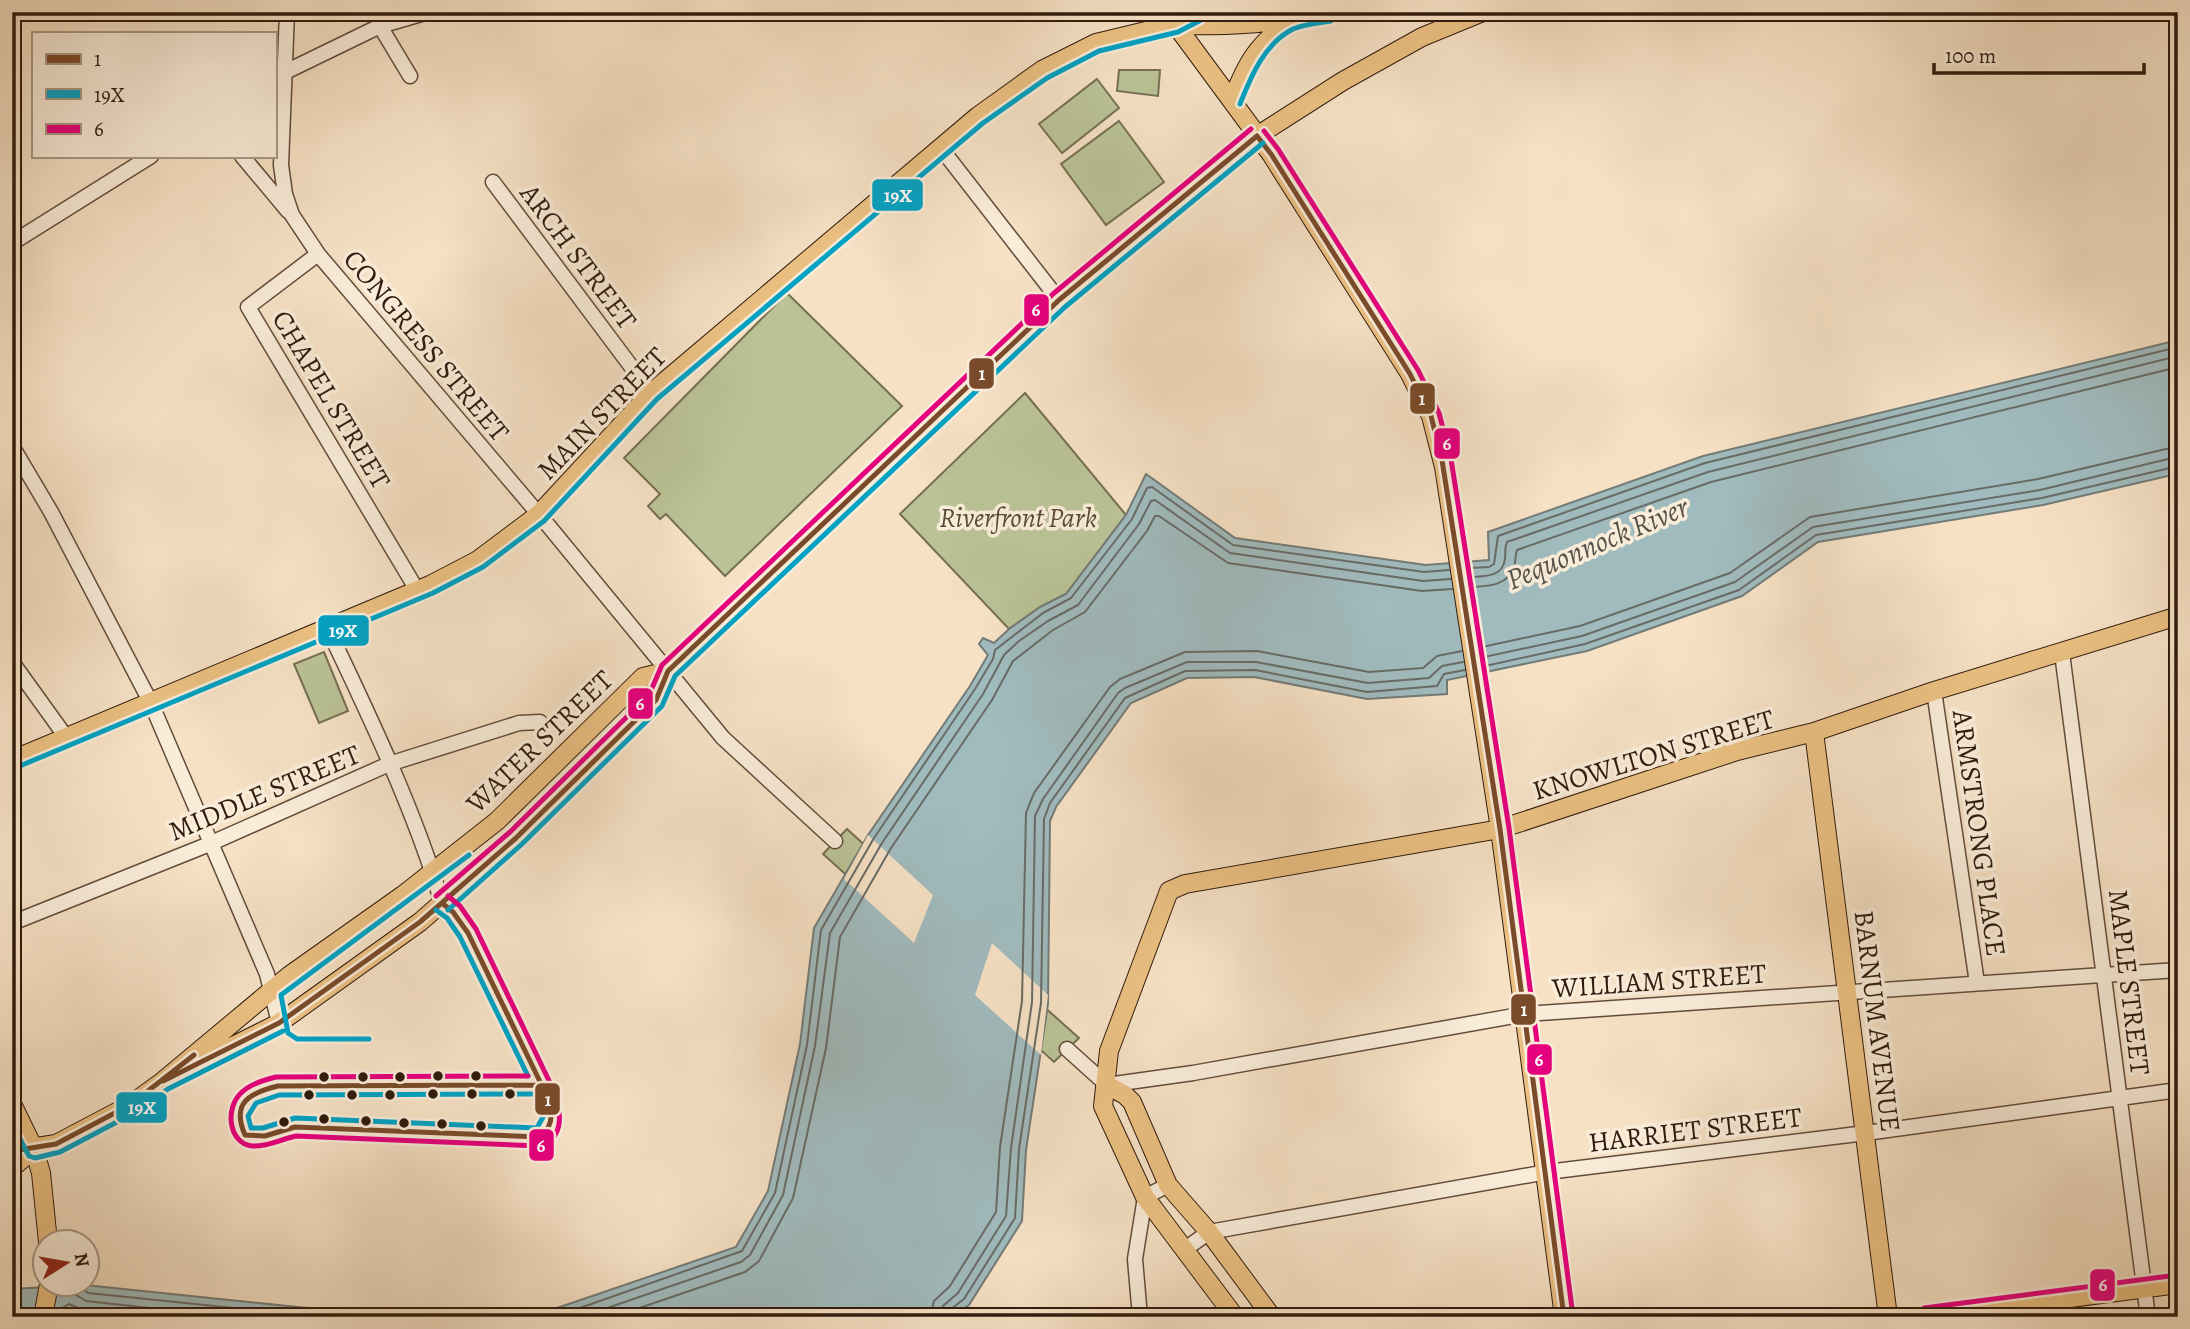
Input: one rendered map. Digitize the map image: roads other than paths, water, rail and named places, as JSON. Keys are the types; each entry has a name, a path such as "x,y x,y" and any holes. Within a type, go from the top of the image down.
{"main road":[{"name":"MAIN STREET","path":"12,761 328,629 478,560 538,515 650,393 978,116 1042,70 1096,43 1197,12"},
{"name":"MAIN STREET","path":"1173,18 1217,27 1290,20 1328,12"},
{"path":"668,671 1059,300 1257,136 1343,81 1422,37 1483,12"},
{"path":"1173,18 1272,154 1410,374 1431,416 1444,467 1500,830 1564,1317"},
{"name":"MAIN STREET","path":"1232,101 1245,66 1268,37 1290,20"},
{"name":"KNOWLTON STREET","path":"1107,1085 1106,1067 1110,1051 1170,891 1185,884 1500,830 1737,751 1814,732 1934,691 2178,616"},
{"name":"WATER STREET","path":"12,1151 56,1144 130,1105 163,1081 271,991 433,873 497,821 643,677 668,671"},
{"name":"WATER STREET","path":"163,1081 279,1023 420,922 516,838 656,700 668,671"},
{"name":"BARNUM AVENUE","path":"1814,732 1888,1317"},
{"path":"1235,1317 1145,1198 1106,1115 1103,1098 1107,1085 1132,1102 1168,1185 1209,1232 1272,1317"},
{"path":"12,1104 34,1149 41,1173 47,1228"},
{"name":"WATER STREET","path":"12,1168 34,1149"},
{"path":"1924,1317 2178,1284"},
{"path":"43,1317 46,1298"}],"street":[{"path":"287,12 280,74 281,165 285,194 292,215"},
{"path":"280,74 380,26 428,12"},
{"path":"380,26 410,76"},
{"path":"940,147 1059,300"},
{"path":"12,243 148,158"},
{"path":"244,158 292,215"},
{"name":"ARCH STREET","path":"493,182 650,393"},
{"name":"CONGRESS STREET","path":"292,215 318,254 723,738 835,841"},
{"name":"CHAPEL STREET","path":"318,254 248,307 417,590"},
{"path":"12,446 51,512 151,702 267,974 279,1023"},
{"path":"328,629 389,764 433,873 442,903"},
{"name":"MAPLE STREET","path":"2062,653 2148,1317"},
{"path":"12,662 66,737"},
{"name":"ARMSTRONG PLACE","path":"1934,691 1977,983"},
{"name":"MIDDLE STREET","path":"12,923 212,842 389,764 519,723 540,722"},
{"name":"WILLIAM STREET","path":"1107,1085 1193,1073 1525,1014 2178,970"},
{"path":"1067,1049 1107,1085"},
{"name":"HARRIET STREET","path":"1184,1250 1209,1232 1547,1172 1866,1133 2178,1090"},
{"path":"1140,1317 1135,1259 1145,1198 1168,1185"}],"water":[{"name":"Pequonnock River","path":"2178,340 2178,477 2172,475 2043,505 1818,542 1742,596 1587,651 1447,680 1447,694 1367,699 1254,677 1187,678 1131,703 1056,807 1050,821 1048,1004 1026,1150 1022,1221 969,1305 952,1317 12,1317 12,1289 32,1288 32,1298 102,1298 102,1287 327,1310 488,1316 557,1308 736,1247 768,1191 800,1044 814,928 868,835 970,686 988,655 979,644 983,638 994,643 1040,607 1066,594 1126,515 1146,474 1235,538 1426,565 1489,560 1488,532 1703,456"}],"park label":[{"name":"Riverfront Park","path":"1018,517"}]}
